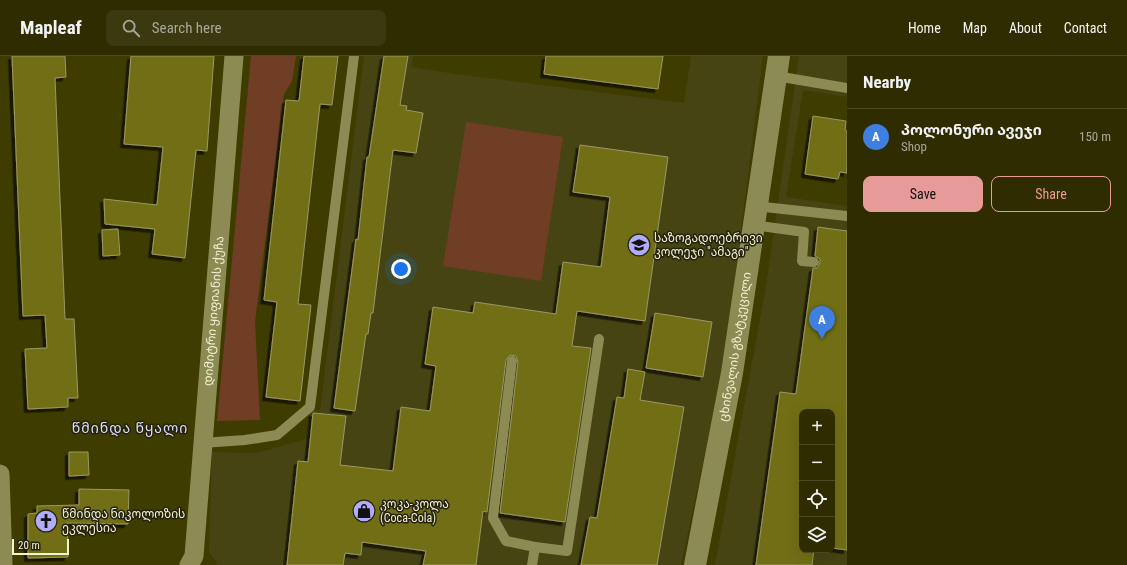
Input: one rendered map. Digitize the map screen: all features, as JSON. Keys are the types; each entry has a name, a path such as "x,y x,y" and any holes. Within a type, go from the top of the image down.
{"main road":[{"name":"ცხინვალის გზატკეცილი","path":"695,565 732,373 777,66"}],"street":[{"name":"დიმიტრი ყიფიანის ქუჩა","path":"189,565 194,556 234,56"},
{"path":"0,474 3,565"}],"lane":[{"path":"202,443 245,440 277,435 310,407 354,56"},
{"path":"777,66 847,88"},
{"path":"755,216 847,216"},
{"path":"755,216 804,232 802,261 814,262"},
{"path":"512,360 492,518 506,541 535,547 567,551 599,339"},
{"path":"532,565 535,547"}],"shaded area":[{"path":"251,56 296,56 292,81 284,94 255,322 260,420 217,421"},
{"path":"364,56 413,56 412,67 684,103 691,56 763,56 725,358 681,565 218,565 209,552 212,452 257,453 306,439 311,410 320,410"},
{"path":"799,56 847,56 847,97 803,90 786,197 847,206 847,565 715,565 766,286"},
{"path":"466,122 563,137 541,281 443,266"}],"building":[{"path":"12,56 65,56 66,77 55,78 65,319 74,319 78,398 68,398 68,407 28,409 25,349 47,348 45,315 23,316"},
{"path":"131,56 214,56 207,151 196,150 185,258 152,254 155,229 105,224 104,199 157,205 163,147 124,144"},
{"path":"304,56 338,56 332,105 320,104 298,304 311,305 300,401 266,397 277,302 264,300 286,100 299,101"},
{"path":"384,56 408,56 400,105 407,106 406,110 423,113 416,153 393,150 373,313 371,313 368,334 366,334 355,411 334,408 356,239 358,240 367,157 369,157"},
{"path":"546,56 663,56 658,89 544,74"},
{"path":"813,116 846,121 847,173 840,172 838,179 805,174"},
{"path":"580,145 668,157 645,321 577,311 572,346 591,348 565,522 500,513 518,362 516,356 510,355 506,360 487,512 483,511 476,565 423,565 426,551 362,542 361,555 345,553 343,565 287,565 298,461 308,462 313,413 346,416 340,465 393,471 401,407 430,411 436,366 425,364 433,307 473,313 475,302 556,314 563,262 601,267 610,197 573,192"},
{"path":"818,227 847,231 847,550 835,548 835,409 799,409 799,553 814,553 812,565 756,565 780,392 796,394 813,268 817,268 820,263 820,259 815,256"},
{"path":"118,229 120,255 103,256 102,230"},
{"path":"655,313 712,322 703,377 646,368"},
{"path":"628,369 645,372 640,400 684,407 657,565 581,565 590,517 597,518 617,397 624,398"},
{"path":"69,452 88,452 89,475 69,476"},
{"path":"79,489 129,490 128,524 67,523 68,557 28,558 28,514 37,513 37,506 79,505"}],"place":[{"name":"საზოგადოებრივი კოლეჯი \"ამაგი\"","path":"639,245"},
{"name":"პოლონური ავეჯი","path":"822,339"},
{"name":"კოკა-კოლა (Coca-Cola)","path":"364,511"},
{"name":"წმინდა ნიკოლოზის ეკლესია","path":"46,521"}],"district":[{"name":"წმინდა წყალი","path":"130,428"}]}
